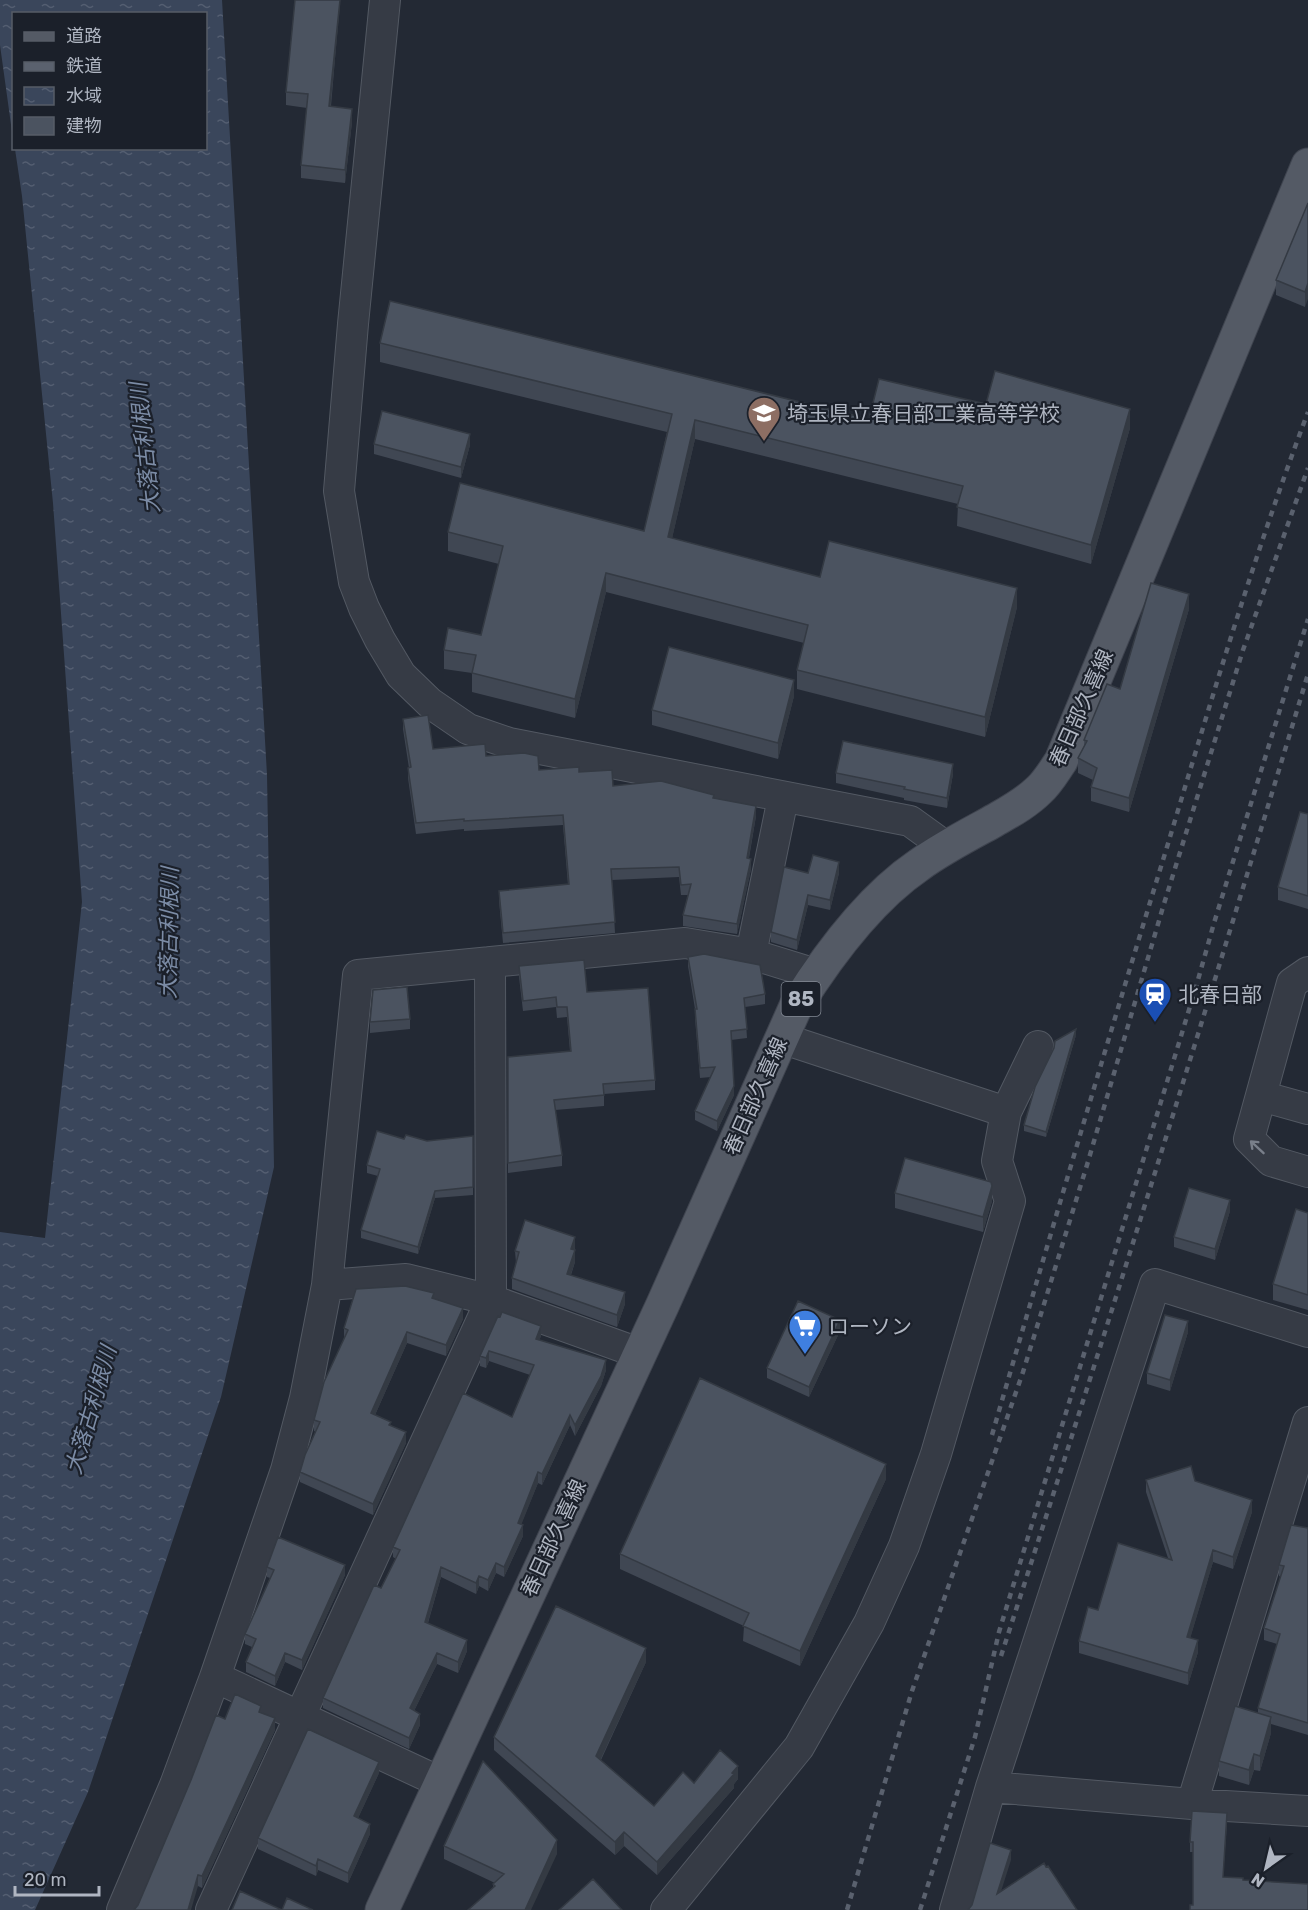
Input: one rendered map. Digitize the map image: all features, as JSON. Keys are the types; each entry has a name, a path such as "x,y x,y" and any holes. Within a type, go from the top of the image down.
{"main road":[{"name":"春日部久喜線","path":"382,1910 796,1006 838,944 890,889 916,866 1027,801 1041,789 1061,760 1308,165"}],"street":[{"path":"386,0 353,324 339,491 354,582 363,609 401,675 430,703 468,729 508,742 783,798 910,821 946,847"},
{"path":"751,954 783,798"},
{"path":"122,1910 175,1785 214,1677 286,1470 305,1398 327,1285 358,975 685,943 751,954 816,974"},
{"path":"211,1910 491,1300 490,962"},
{"path":"1308,972 1292,983 1249,1139 1271,1161 1308,1172"},
{"path":"781,1038 1006,1112"},
{"path":"666,1910 799,1747 869,1623 903,1546 936,1454 1010,1201 997,1161 1006,1112 1038,1046"},
{"path":"1261,1096 1308,1109"},
{"path":"327,1285 406,1279 491,1300 639,1353"},
{"path":"955,1910 991,1787 1155,1284 1308,1332"},
{"path":"1192,1804 1308,1422"},
{"path":"214,1677 440,1782"},
{"path":"991,1787 1308,1811"}],"water":[{"name":"大落古利根川","path":"0,0 222,0 267,775 274,1167 221,1397 88,1792 35,1910 0,1910 0,1232 45,1238 82,902 53,503 22,196 15,150 207,150 207,12 12,12 12,132 0,45"}],"building":[{"path":"295,0 340,0 329,106 352,109 345,170 301,165 308,94 286,92"},
{"path":"1308,203 1308,283 1305,292 1276,280"},
{"path":"390,301 869,419 879,379 986,404 995,371 1130,409 1091,545 957,507 963,486 695,420 668,537 820,577 829,541 1017,588 985,717 797,670 808,625 606,573 575,699 472,673 476,655 444,650 448,628 481,635 503,546 448,532 460,483 644,531 672,414 380,343"},
{"path":"382,411 470,434 461,467 374,444"},
{"path":"1151,583 1189,594 1129,798 1091,787 1097,768 1078,758 1087,741 1084,740 1107,684 1120,689"},
{"path":"669,647 794,680 778,743 652,710"},
{"path":"428,715 433,749 485,744 486,756 524,753 538,756 539,770 579,767 579,772 612,770 613,786 661,781 714,795 713,798 756,806 747,858 751,859 737,924 683,915 691,884 681,885 679,867 611,869 615,922 503,933 499,891 569,884 563,815 416,823 408,768 411,767 403,719"},
{"path":"843,741 953,764 947,798 836,773"},
{"path":"1300,812 1308,814 1308,896 1278,887"},
{"path":"813,855 839,862 830,900 808,895 797,940 771,932 784,867 808,873"},
{"path":"704,954 760,965 765,994 744,998 747,1029 731,1031 734,1086 717,1121 695,1111 715,1067 700,1068 695,1009 697,1009 688,957"},
{"path":"584,960 587,992 648,988 655,1080 603,1084 604,1095 554,1100 562,1155 508,1163 508,1057 571,1051 567,1007 557,1007 556,997 523,1001 519,966"},
{"path":"407,987 410,1019 370,1022 373,990"},
{"path":"1076,1029 1046,1132 1024,1125 1035,1087 1054,1048 1055,1041"},
{"path":"377,1131 404,1139 406,1135 427,1141 473,1136 473,1187 435,1191 418,1247 361,1230 380,1169 367,1165"},
{"path":"905,1158 991,1182 992,1186 983,1217 895,1193"},
{"path":"1189,1188 1230,1200 1215,1249 1174,1237"},
{"path":"1296,1209 1308,1213 1308,1295 1273,1284"},
{"path":"525,1220 575,1237 571,1249 575,1250 567,1274 625,1292 617,1315 512,1278 519,1252 515,1251"},
{"path":"405,1286 434,1293 432,1298 463,1308 446,1345 407,1332 371,1413 391,1422 389,1425 406,1432 373,1504 300,1472 320,1422 314,1420 324,1382 348,1330 344,1328 356,1289"},
{"path":"798,1301 840,1320 809,1387 767,1368"},
{"path":"502,1312 541,1326 536,1339 606,1360 601,1376 575,1425 570,1415 542,1474 538,1472 518,1523 523,1525 504,1567 496,1563 488,1580 479,1576 476,1583 441,1567 425,1622 467,1640 458,1662 437,1653 410,1708 420,1714 409,1738 323,1698 374,1585 381,1588 400,1550 393,1547 463,1393 512,1417 534,1365 489,1351 486,1358 480,1356"},
{"path":"1165,1315 1188,1321 1170,1380 1147,1373"},
{"path":"700,1378 886,1464 800,1651 743,1626 749,1613 620,1554"},
{"path":"1191,1466 1195,1481 1252,1500 1233,1557 1213,1550 1187,1637 1198,1640 1188,1673 1079,1641 1088,1607 1098,1610 1118,1543 1172,1560 1146,1480"},
{"path":"1291,1525 1308,1528 1308,1723 1258,1708 1280,1634 1264,1628 1284,1566 1279,1565"},
{"path":"278,1537 345,1565 302,1660 285,1653 275,1676 246,1662 256,1639 245,1634 274,1570 267,1567"},
{"path":"556,1606 646,1648 596,1756 654,1806 683,1772 694,1783 720,1750 738,1766 732,1773 734,1774 657,1862 624,1832 615,1842 494,1737"},
{"path":"235,1694 261,1706 259,1712 275,1718 202,1876 198,1875 188,1910 134,1910 191,1780 216,1715 225,1719"},
{"path":"1235,1706 1271,1717 1260,1756 1254,1754 1249,1770 1219,1761"},
{"path":"308,1729 379,1762 354,1816 370,1824 348,1873 318,1859 316,1866 258,1838"},
{"path":"483,1761 557,1840 525,1910 468,1910 495,1886 493,1884 504,1874 444,1846"},
{"path":"1192,1811 1227,1813 1223,1877 1308,1884 1308,1910 1190,1910 1190,1905 1193,1905 1193,1842 1190,1842"},
{"path":"990,1843 1011,1850 997,1894 1044,1863 1077,1910 968,1910 972,1905"},
{"path":"593,1879 622,1910 559,1910"},
{"path":"240,1891 282,1910 232,1910"},
{"path":"287,1898 313,1910 282,1910"}],"railway":[{"path":"992,1435 1100,1067 1217,683 1269,520 1308,412"},
{"path":"847,1910 912,1691 1023,1372 1243,650 1308,468"},
{"path":"920,1910 975,1737 999,1632 1308,619"},
{"path":"1001,1656 1157,1166 1308,674"}],"place":[{"name":"埼玉県立春日部工業高等学校","path":"764,442"},
{"name":"北春日部","path":"1155,1023"},
{"name":"ローソン","path":"805,1355"}]}
